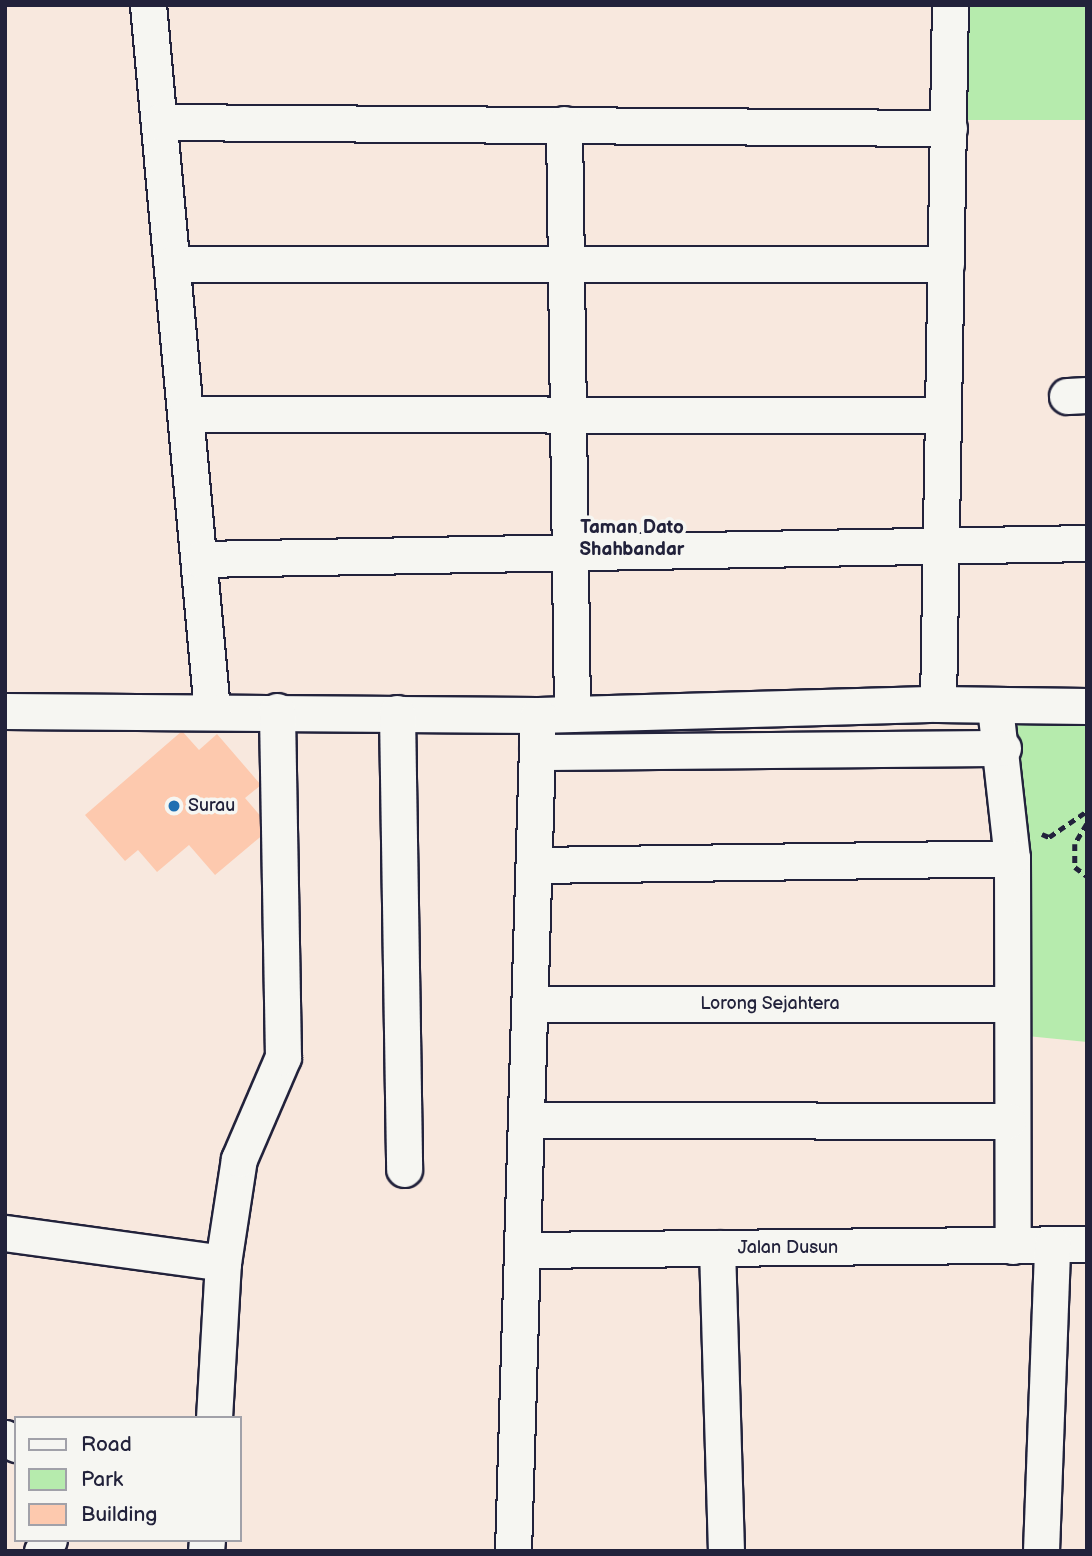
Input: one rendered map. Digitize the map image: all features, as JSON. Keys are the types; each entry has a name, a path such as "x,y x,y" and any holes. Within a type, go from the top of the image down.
{"street":[{"path":"148,5 212,710"},
{"path":"938,704 950,5"},
{"path":"159,122 948,128"},
{"path":"564,124 572,713"},
{"path":"172,264 946,264"},
{"path":"186,414 943,415"},
{"path":"199,559 941,544 1087,544"},
{"path":"5,711 212,710 538,715 938,704 995,707 1087,706"},
{"path":"995,707 1003,748 1012,858 1008,1121 1013,1247"},
{"path":"214,1416 223,1263 239,1159 284,1057 277,711"},
{"path":"397,713 404,1169"},
{"path":"513,1551 528,1120 538,715"},
{"path":"537,752 1003,748"},
{"path":"534,865 1012,858"},
{"name":"Lorong Sejahtera","path":"530,1004 1010,1004"},
{"path":"528,1120 1008,1121"},
{"path":"5,1233 223,1263"},
{"path":"1041,1551 1052,1244"},
{"name":"Jalan Dusun","path":"524,1250 1013,1247 1087,1244"},
{"path":"717,1248 726,1551"}],"path":[{"path":"1008,822 1049,837 1087,811"},
{"path":"1087,824 1074,844 1075,867 1087,876"}],"green space":[{"path":"965,5 1087,5 1087,120 965,120"},
{"path":"1002,711 1087,715 1087,1042 1027,1036"}],"building":[{"name":"Surau","path":"182,731 199,750 217,734 261,785 245,798 271,828 215,875 189,845 157,872 138,850 125,861 85,815"}],"place":[{"name":"Surau","path":"174,806"}],"district":[{"name":"Taman Dato Shahbandar","path":"632,539"}]}
